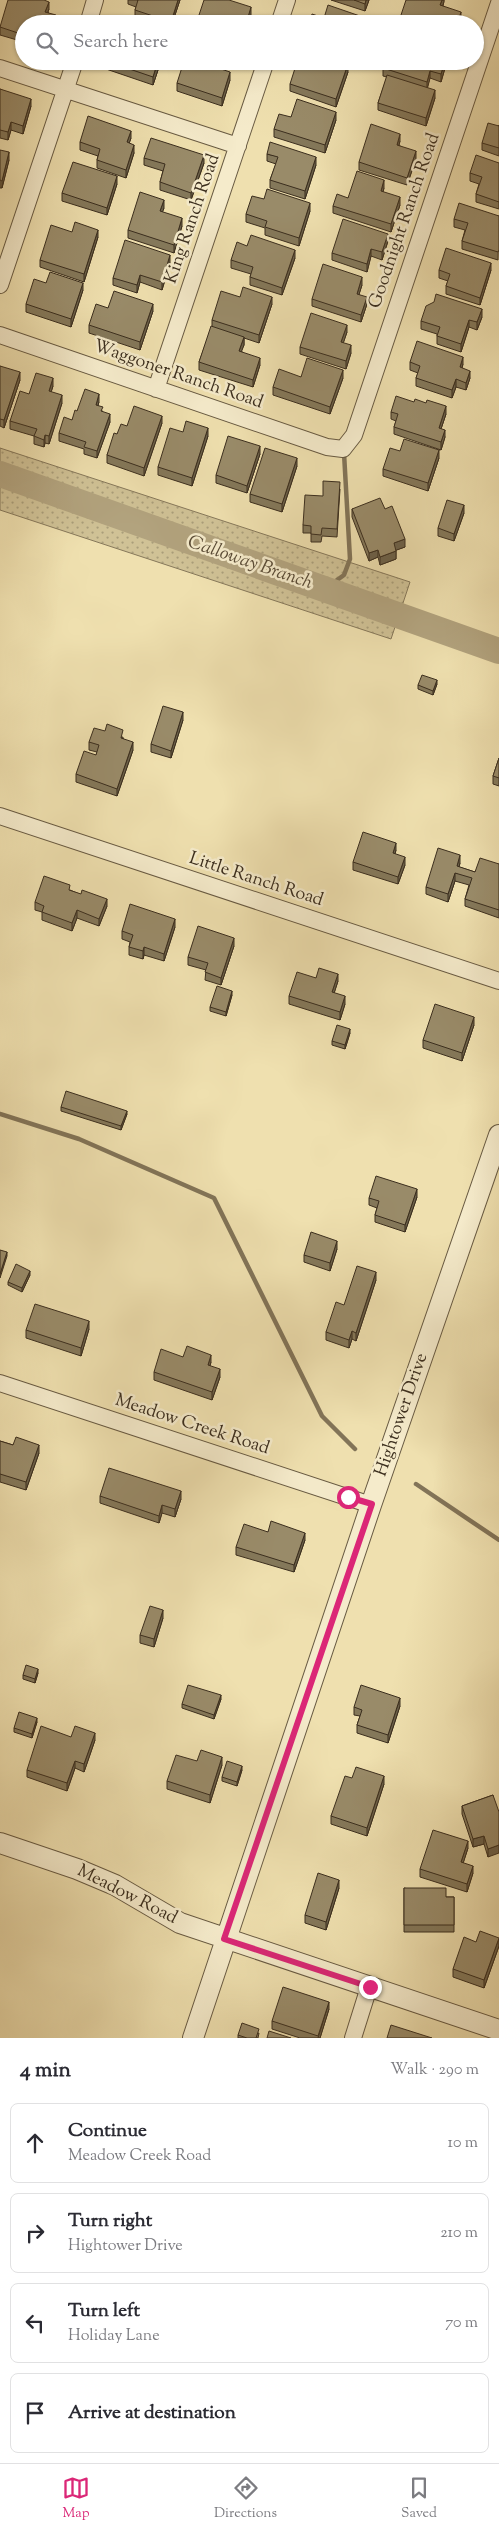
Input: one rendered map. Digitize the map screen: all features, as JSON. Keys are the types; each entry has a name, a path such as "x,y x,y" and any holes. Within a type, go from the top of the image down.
{"street":[{"path":"91,15 96,0"},
{"path":"282,15 287,0"},
{"name":"Goodnight Ranch Road","path":"484,48 499,3"},
{"path":"0,68 238,146"},
{"path":"0,286 72,70"},
{"name":"King Ranch Road","path":"156,389 263,70"},
{"name":"Goodnight Ranch Road","path":"344,449 354,435 477,70"},
{"name":"Waggoner Ranch Road","path":"0,335 327,447 344,449"},
{"name":"Little Ranch Road","path":"0,816 499,982"},
{"name":"Hightower Drive","path":"193,2038 224,1939 499,1135"},
{"name":"Meadow Creek Road","path":"0,1383 372,1504"},
{"name":"Meadow Road","path":"0,1843 77,1869 115,1885 180,1923 499,2030"},
{"path":"353,2038 370,1987"}],"shaded area":[{"path":"0,448 410,582 391,639 0,510"}],"building":[{"path":"8,0 44,0 49,2 45,12 56,15 15,15 15,32 0,27"},
{"path":"138,0 178,0 173,15 150,15 135,10"},
{"path":"204,0 229,0 251,7 249,15 199,15"},
{"path":"354,0 366,0 365,4"},
{"path":"406,0 442,0 440,5 461,12 460,15 401,15"},
{"path":"328,5 357,15 325,15"},
{"path":"132,70 155,70 153,77"},
{"path":"181,70 224,70 230,72 222,98 177,83"},
{"path":"294,70 346,70 336,99 290,84"},
{"path":"389,70 442,70 441,74 430,71 427,82"},
{"path":"387,75 435,90 426,118 378,103"},
{"path":"0,89 31,99 23,126 11,122 8,132 0,130"},
{"path":"297,99 336,112 325,145 274,129 279,114 291,117"},
{"path":"88,116 131,131 127,142 134,145 126,170 97,160 100,149 80,142"},
{"path":"488,123 499,126 499,148 482,143"},
{"path":"371,124 400,134 397,145 416,151 407,178 359,162"},
{"path":"151,138 204,155 191,193 160,182 165,164 144,158"},
{"path":"270,142 316,157 305,191 270,180 278,157 267,154"},
{"path":"0,150 9,152 2,181 0,180"},
{"path":"476,155 499,163 499,202 476,194 482,177 470,173"},
{"path":"73,162 117,176 107,208 62,193"},
{"path":"357,171 384,180 381,191 400,197 391,224 333,206 337,194 348,198"},
{"path":"267,189 310,203 299,238 265,227 267,221 246,214 252,196 264,199"},
{"path":"140,192 164,200 160,211 182,218 174,245 128,230"},
{"path":"459,203 499,216 498,252 462,241 468,223 454,219"},
{"path":"343,219 388,234 382,252 371,249 367,264 332,253"},
{"path":"75,222 98,230 84,274 40,260 51,225 72,232"},
{"path":"251,235 295,250 282,288 250,277 253,267 231,260 237,242 247,246"},
{"path":"125,240 170,255 162,282 140,275 137,285 113,278"},
{"path":"446,248 491,263 480,298 446,286 450,274 439,270"},
{"path":"323,264 362,277 357,294 367,297 361,315 312,299"},
{"path":"50,272 83,283 71,319 26,304 34,279 46,283"},
{"path":"243,287 272,297 259,335 212,320 221,291 240,297"},
{"path":"114,291 153,304 140,342 89,325 96,304 108,308"},
{"path":"436,294 482,309 477,322 469,320 461,344 437,336 440,327 421,321 426,306 434,302"},
{"path":"311,313 347,325 341,342 351,345 346,361 300,347"},
{"path":"211,326 244,337 239,351 260,358 253,380 199,362"},
{"path":"417,341 463,357 460,367 470,371 466,383 456,379 452,390 416,378 420,366 410,362"},
{"path":"307,358 343,370 330,407 273,387 279,369 301,377"},
{"path":"0,366 20,372 4,420 0,419"},
{"path":"36,373 53,378 49,391 62,395 49,436 45,435 44,440 34,436 37,429 10,421 20,391 29,394"},
{"path":"85,389 99,394 96,405 103,407 101,411 110,414 97,451 84,447 86,442 59,433 64,417 72,420"},
{"path":"396,396 414,402 415,399 426,403 427,400 446,406 439,428 445,430 441,442 394,427 398,414 391,412"},
{"path":"134,406 162,416 144,468 107,455 114,433 117,434 121,424 127,426"},
{"path":"186,421 208,428 192,478 158,467 170,428 183,432"},
{"path":"228,436 260,446 247,486 216,475"},
{"path":"404,439 439,450 428,483 383,469 390,448 400,451"},
{"path":"265,448 297,458 282,504 250,494"},
{"path":"323,481 340,482 337,529 322,528 321,535 311,534 311,526 303,525 305,495 323,496"},
{"path":"380,498 385,509 392,506 405,539 394,543 396,551 380,557 378,550 369,553 352,509"},
{"path":"447,500 464,505 454,534 438,528"},
{"path":"422,675 437,680 433,691 418,685"},
{"path":"163,706 183,712 171,751 151,744"},
{"path":"107,724 123,730 121,738 133,742 117,789 76,774 84,751 96,755 99,745 89,742 94,728 105,731"},
{"path":"499,758 499,778 493,776"},
{"path":"363,832 396,843 393,853 405,857 398,877 353,862"},
{"path":"438,848 460,855 457,866 475,872 480,858 499,864 499,910 465,899 472,878 455,873 448,894 426,887"},
{"path":"44,876 70,885 69,890 81,894 82,890 107,899 99,919 77,910 72,923 42,912 44,906 35,902"},
{"path":"130,904 175,919 164,954 144,947 143,951 129,947 133,935 122,931"},
{"path":"198,926 234,938 221,978 205,972 208,963 188,957"},
{"path":"319,968 338,974 332,992 345,996 340,1012 289,996 297,972 316,978"},
{"path":"217,986 232,991 226,1012 210,1007"},
{"path":"435,1004 474,1017 462,1053 423,1040"},
{"path":"337,1025 350,1029 345,1045 332,1041"},
{"path":"66,1091 127,1111 121,1126 61,1107"},
{"path":"376,1176 417,1189 405,1225 375,1215 379,1201 369,1198"},
{"path":"311,1232 337,1241 330,1263 304,1255"},
{"path":"0,1250 7,1252 0,1274"},
{"path":"16,1264 30,1271 22,1288 8,1282"},
{"path":"357,1266 376,1272 356,1333 352,1331 349,1340 326,1332 336,1302 344,1305"},
{"path":"35,1304 89,1321 81,1348 26,1330"},
{"path":"187,1346 211,1355 208,1365 220,1369 212,1392 154,1372 161,1349 183,1357"},
{"path":"16,1437 39,1445 26,1482 0,1474 0,1441 13,1445"},
{"path":"109,1468 181,1491 175,1509 162,1505 159,1516 100,1496"},
{"path":"271,1521 305,1533 294,1565 236,1547 244,1524 268,1532"},
{"path":"150,1606 163,1610 154,1639 140,1635"},
{"path":"26,1665 38,1669 35,1679 23,1675"},
{"path":"188,1685 221,1695 214,1715 182,1704"},
{"path":"361,1685 400,1698 388,1735 357,1725 362,1710 354,1707"},
{"path":"19,1712 37,1718 32,1734 14,1728"},
{"path":"41,1726 71,1737 75,1726 95,1733 84,1764 75,1761 67,1783 27,1770"},
{"path":"201,1750 222,1757 210,1795 167,1781 176,1755 197,1761"},
{"path":"227,1761 242,1766 237,1782 222,1777"},
{"path":"356,1767 384,1776 367,1828 331,1816 345,1776 352,1778"},
{"path":"493,1795 499,1812 499,1845 488,1849 484,1836 473,1839 462,1806"},
{"path":"433,1830 468,1841 461,1862 473,1866 467,1884 420,1869"},
{"path":"318,1873 339,1880 326,1922 305,1915"},
{"path":"404,1888 446,1888 446,1897 454,1897 454,1925 404,1925"},
{"path":"480,1931 499,1938 484,1980 453,1969 464,1937 476,1942"},
{"path":"283,1987 329,2002 318,2036 272,2021"},
{"path":"242,2023 259,2029 256,2038 238,2035"},
{"path":"391,2025 432,2038 387,2038"},
{"path":"269,2031 291,2038 267,2038"}],"waterway":[{"path":"284,575 333,583 344,575 350,559 344,453"},
{"name":"Calloway Branch","path":"0,474 499,651"},
{"path":"0,1114 79,1139 214,1198 322,1416 355,1449"},
{"path":"416,1484 499,1540"}],"route":[{"path":"348,1497 372,1504 224,1939 370,1987"}]}
